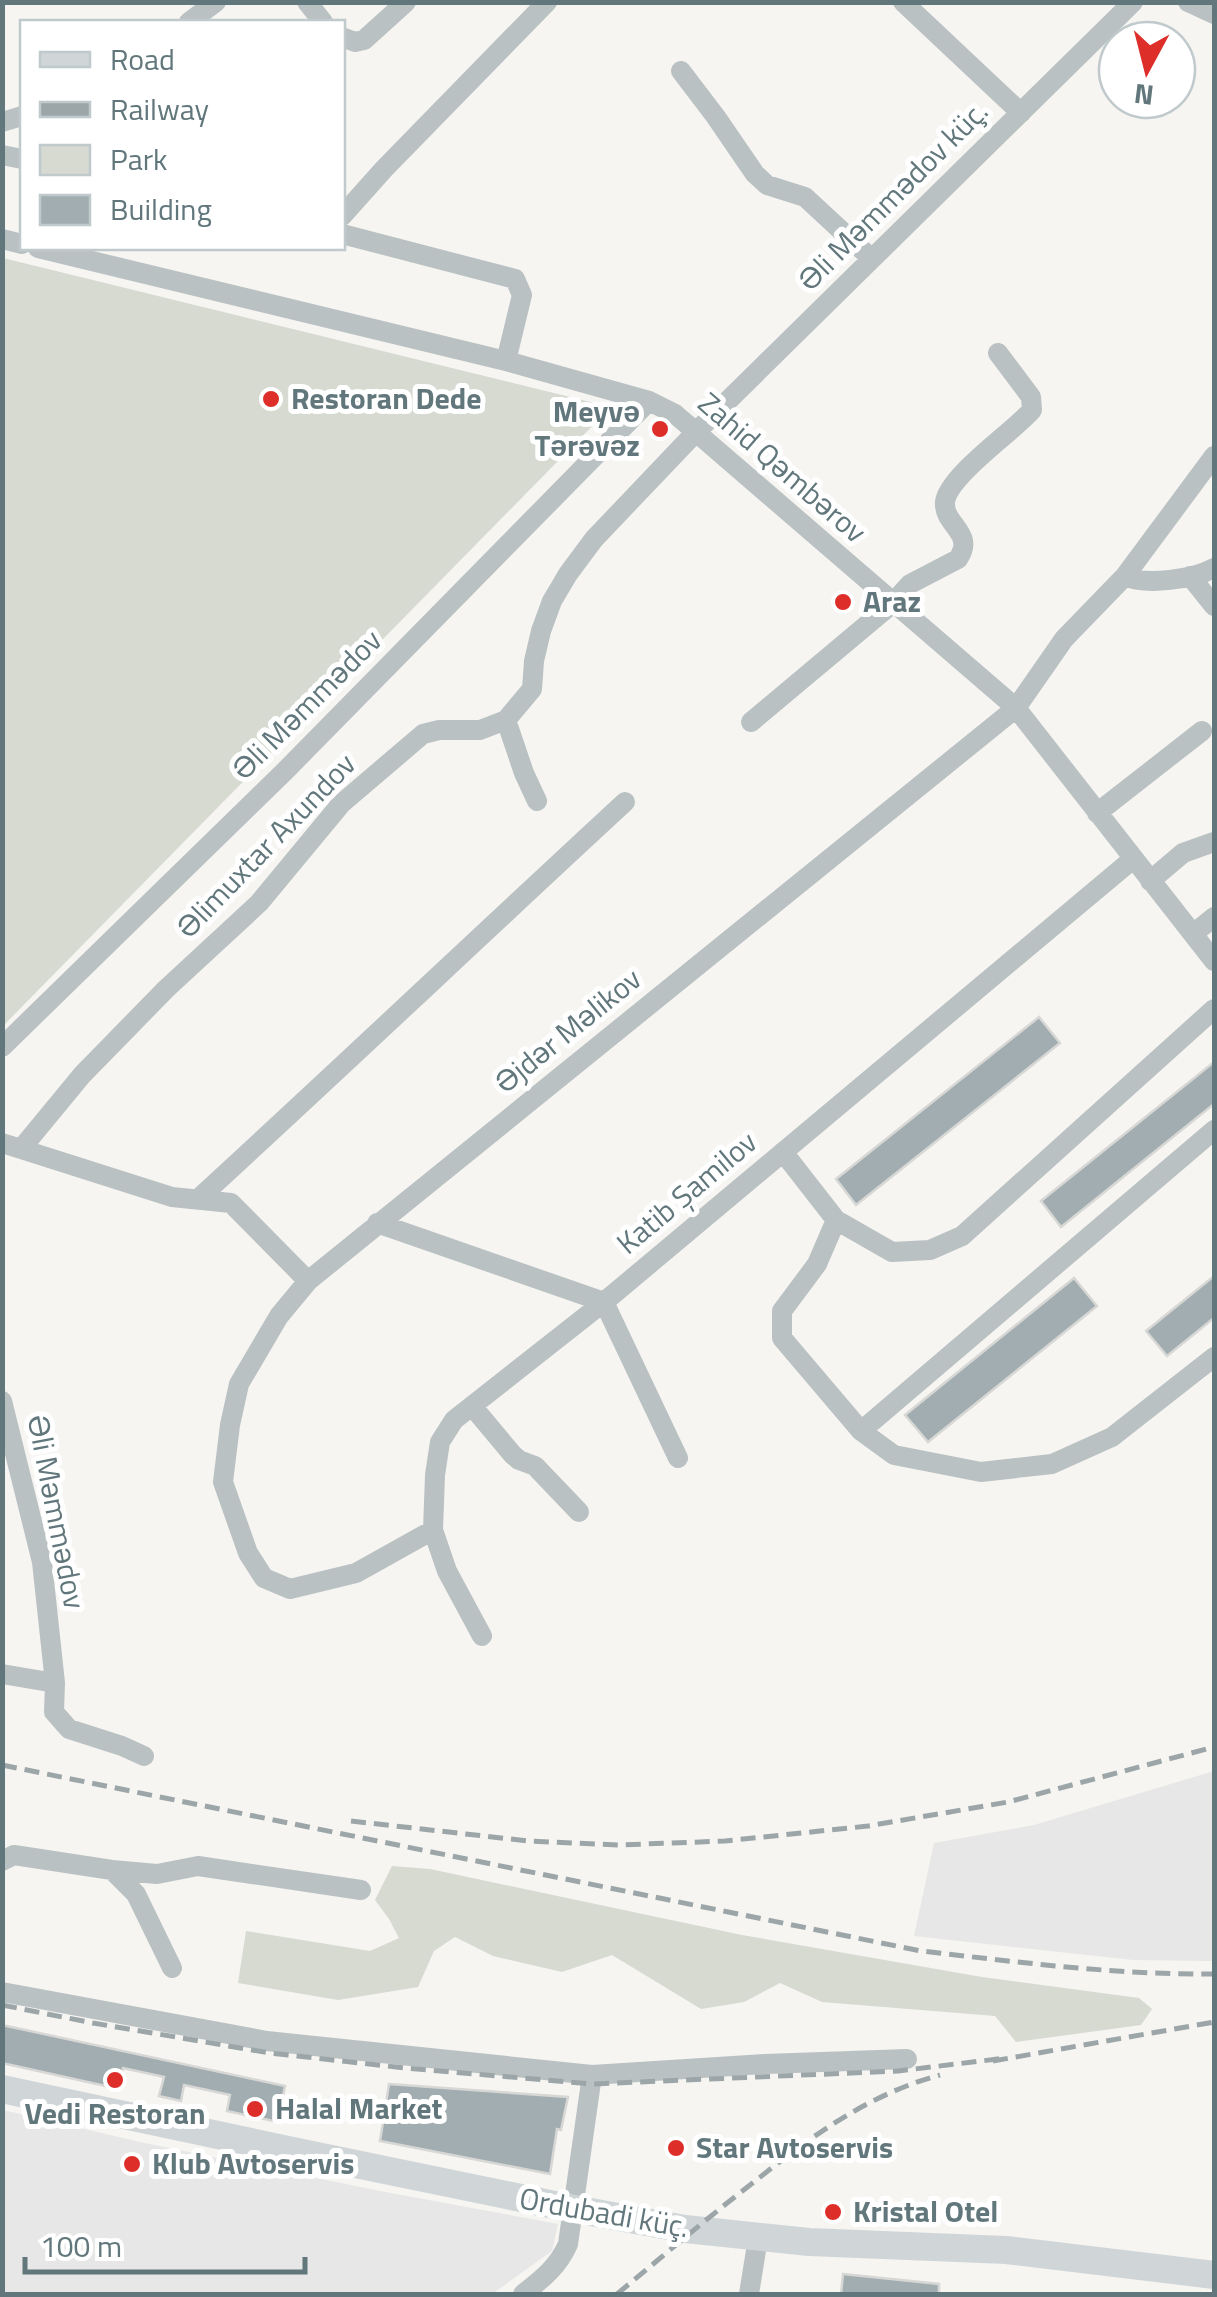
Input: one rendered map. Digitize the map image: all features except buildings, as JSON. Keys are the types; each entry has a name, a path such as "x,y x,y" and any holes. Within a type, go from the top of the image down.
{"main road":[{"name":"Ordubadi küç.","path":"2,2089 685,2228 758,2238 1006,2250 1214,2275"}],"street":[{"path":"192,20 216,2"},
{"path":"345,38 364,40 406,2"},
{"path":"345,213 546,2"},
{"path":"903,2 1021,113"},
{"name":"Əli Məmmədov küç.","path":"696,433 1133,2"},
{"path":"1188,2 1214,14"},
{"path":"681,71 755,174 767,185 804,197 872,259"},
{"path":"345,235 515,279 522,295 506,361"},
{"name":"Zahid Qəmbərov","path":"46,250 506,361 649,400 675,414 1016,708 1214,961"},
{"path":"751,722 893,603 910,584 962,554 963,539 946,509 948,494 968,468 1032,410 1031,397 998,353"},
{"name":"Əli Məmmədov","path":"2,1047 364,692 649,400"},
{"path":"537,800 506,720 532,689 534,661 552,602 594,538 696,433"},
{"name":"Əjdər Məlikov","path":"433,1530 356,1573 290,1589 264,1578 248,1553 223,1482 239,1384 279,1316 308,1280 1016,708 1064,639 1125,576 1214,456"},
{"path":"1125,576 1140,580 1190,576 1214,568"},
{"path":"1190,576 1214,606"},
{"name":"Əlimuxtar Axundov","path":"12,1146 166,989 259,903 341,804 423,734 480,730 506,720"},
{"path":"1096,813 1202,731"},
{"path":"198,1200 625,802"},
{"path":"1150,881 1184,852 1214,842"},
{"name":"Katib Şamilov","path":"482,1636 447,1570 433,1530 440,1442 454,1420 604,1302 1133,859"},
{"path":"1192,934 1214,917"},
{"path":"783,1152 836,1220 892,1252 930,1250 962,1236 1214,1009"},
{"path":"862,1431 1214,1130"},
{"path":"12,1146 172,1197 231,1203 308,1280"},
{"path":"836,1220 817,1264 782,1312 782,1338 862,1431 894,1455 981,1472 1052,1464 1112,1437 1214,1357"},
{"path":"377,1224 604,1302 678,1458"},
{"name":"Əli Məmmədov","path":"2,1401 42,1562 55,1682 54,1712 69,1729 144,1756"},
{"path":"472,1406 519,1460 535,1466 579,1512"},
{"path":"2,1674 55,1682"},
{"path":"2,1861 14,1855 157,1874 198,1866 361,1890"},
{"path":"112,1870 136,1894 172,1968"},
{"path":"2,1992 267,2040 592,2075 907,2060"},
{"path":"523,2294 551,2272 568,2244 592,2075"},
{"path":"749,2294 758,2238"}],"shaded area":[{"path":"1214,1771 1214,1961 1133,1960 914,1936 934,1843 1034,1825"},
{"path":"3,2110 140,2142 558,2224 552,2251 492,2294 3,2294"}],"green space":[{"path":"2,258 611,407 3,1026"},
{"path":"392,1866 430,1869 742,1935 982,1977 1139,1998 1152,2009 1141,2025 1016,2042 995,2016 822,2002 780,1983 744,2002 701,2009 612,1955 562,1972 493,1956 455,1937 434,1951 418,1987 338,2000 238,1983 246,1931 370,1951 399,1938 375,1900"}],"railway":[{"path":"351,1821 528,1841 618,1845 725,1841 868,1826 1008,1802 1214,1747"},
{"path":"2,1765 921,1951 1104,1970 1214,1974"},
{"path":"2,2005 270,2053 592,2084 898,2071 1006,2058"},
{"path":"993,2061 1214,2022"},
{"path":"617,2294 819,2133 889,2093 940,2075"}],"place":[{"name":"Restoran Dede","path":"271,399"},
{"name":"Meyvə Tərəvəz","path":"660,429"},
{"name":"Araz","path":"843,602"},
{"name":"Vedi Restoran","path":"115,2080"},
{"name":"Halal Market","path":"255,2109"},
{"name":"Star Avtoservis","path":"676,2148"},
{"name":"Klub Avtoservis","path":"132,2164"},
{"name":"Kristal Otel","path":"833,2212"}]}
